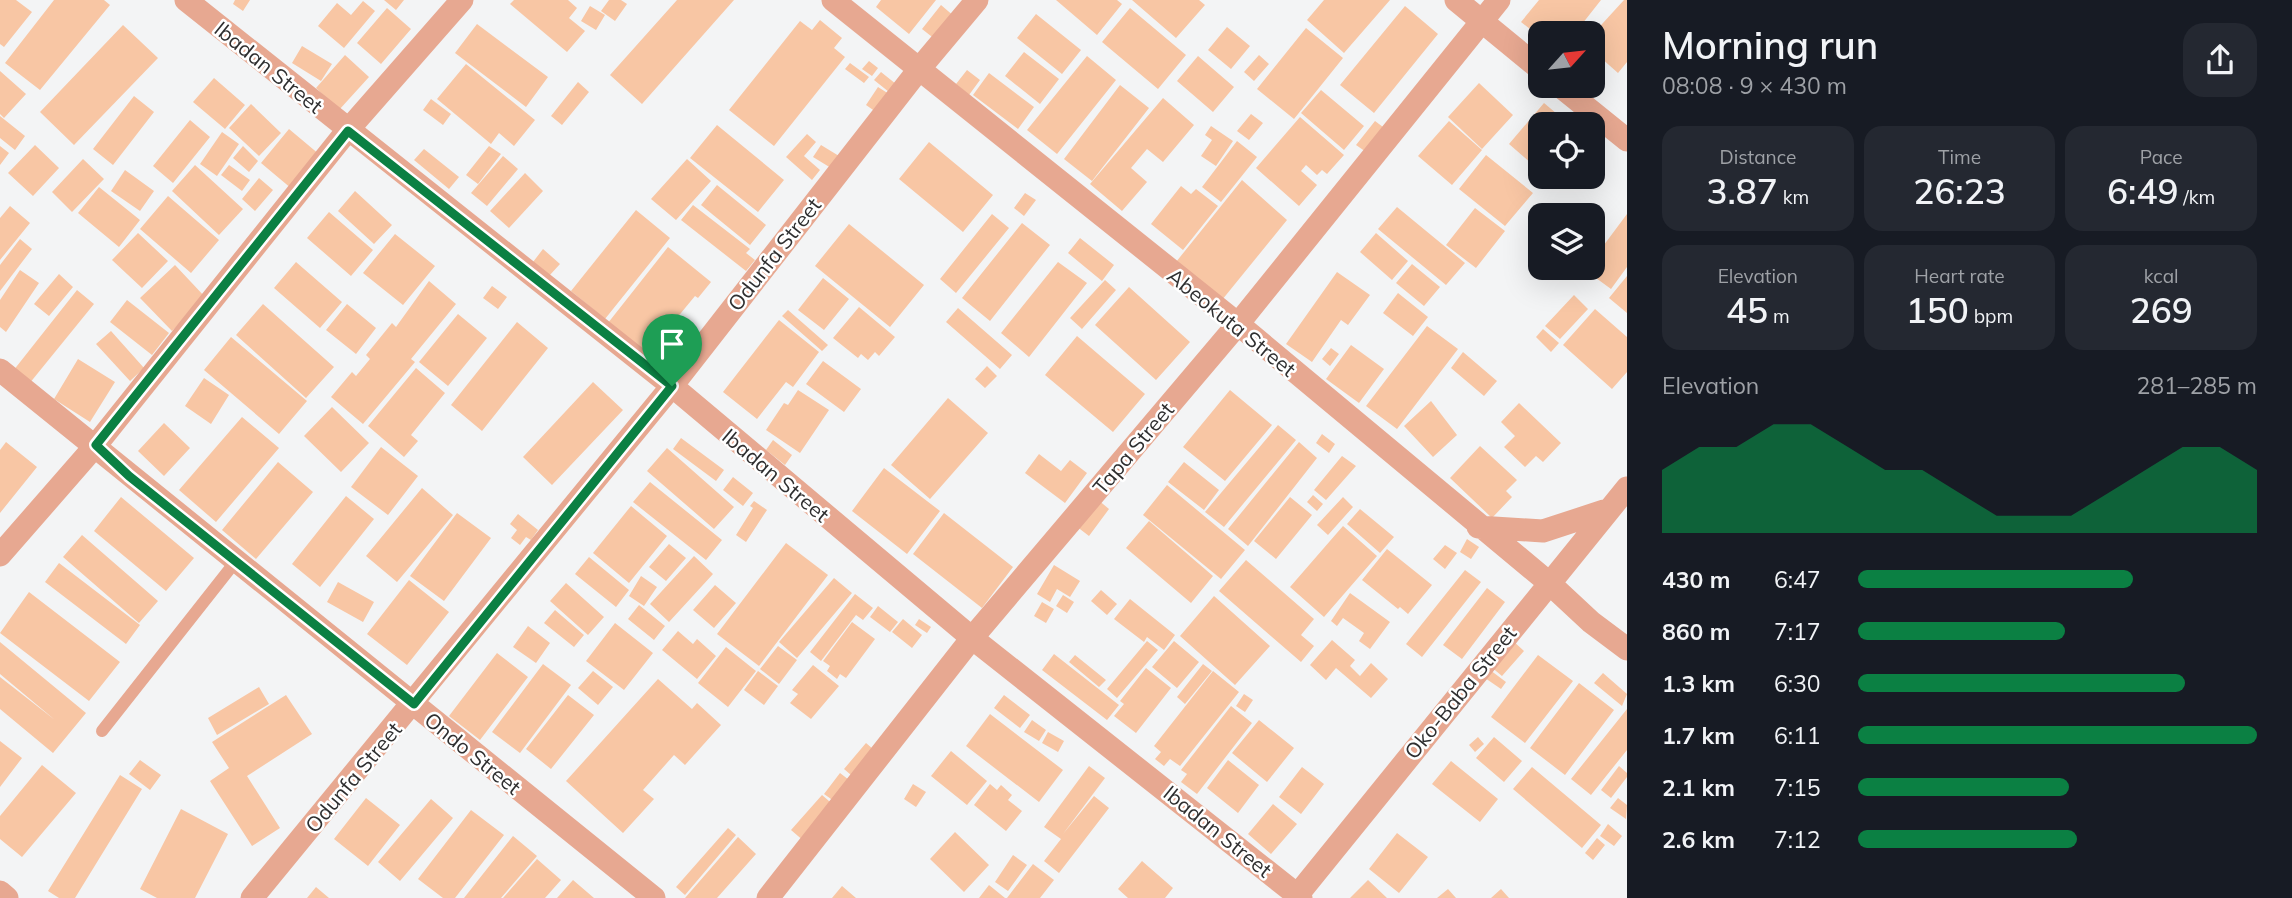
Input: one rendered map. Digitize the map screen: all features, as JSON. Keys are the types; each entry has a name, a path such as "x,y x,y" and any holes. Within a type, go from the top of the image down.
{"street":[{"name":"Ibadan Street","path":"186,0 672,386 972,638 1298,897"},
{"path":"0,555 96,445 348,131 462,0"},
{"name":"Abeokuta Street","path":"833,0 1238,324 1478,527 1548,582 1591,622 1627,649"},
{"name":"Odunfa Street","path":"252,898 414,704 672,386 919,68 977,0"},
{"path":"1456,0 1528,59"},
{"name":"Tapa Street","path":"768,898 972,638 1238,324 1499,0"},
{"path":"1575,98 1627,140"},
{"name":"Ondo Street","path":"0,370 654,898"},
{"name":"Oko-Baba Street","path":"1298,897 1548,582 1627,488"},
{"path":"1478,527 1543,531 1609,509"},
{"path":"0,892 7,898"}],"lane":[{"path":"102,731 236,561"}],"building":[{"path":"0,0 16,0 32,12 4,47 0,44"},
{"path":"54,0 104,0 110,5 40,90 5,63"},
{"path":"235,0 250,0 243,11 233,4"},
{"path":"384,0 404,0 396,10"},
{"path":"514,0 568,0 577,8 569,18 585,31 567,52 510,4"},
{"path":"609,0 621,0 627,4 615,21 601,11"},
{"path":"677,0 734,0 642,104 610,75"},
{"path":"881,0 936,0 909,34 876,7"},
{"path":"1056,0 1117,0 1122,4 1097,35"},
{"path":"1132,0 1199,0 1205,5 1176,38"},
{"path":"1324,0 1390,0 1344,53 1307,20"},
{"path":"1539,0 1601,0 1584,21 1528,21 1528,28 1521,22"},
{"path":"1627,0 1627,62 1618,73 1605,62 1605,21"},
{"path":"363,1 375,11 344,48 318,26 337,3 351,15"},
{"path":"941,5 955,17 936,40 922,29"},
{"path":"590,6 605,15 596,30 581,21"},
{"path":"1405,6 1438,34 1374,113 1340,85"},
{"path":"387,8 411,29 381,64 357,43"},
{"path":"1130,8 1186,55 1158,89 1102,42"},
{"path":"1036,14 1081,50 1062,74 1017,38"},
{"path":"820,20 842,38 834,48 845,57 774,146 729,110 800,21 812,30"},
{"path":"477,24 548,77 526,107 455,53"},
{"path":"123,25 158,58 74,145 40,112"},
{"path":"1227,27 1250,46 1231,69 1208,50"},
{"path":"1306,28 1343,58 1294,119 1257,89"},
{"path":"302,46 332,64 321,81 292,63"},
{"path":"1024,52 1059,79 1040,104 1005,76"},
{"path":"345,55 369,77 339,110 316,88"},
{"path":"1259,55 1269,64 1254,81 1244,72"},
{"path":"1087,56 1116,80 1057,154 1027,130"},
{"path":"1198,56 1234,87 1213,112 1177,81"},
{"path":"869,61 878,68 872,76 862,69"},
{"path":"850,63 869,77 864,83 845,69"},
{"path":"466,64 535,120 514,146 499,133 491,144 437,99"},
{"path":"967,70 980,80 969,95 956,84"},
{"path":"0,71 26,94 4,118 0,114"},
{"path":"881,72 896,84 889,92 874,80"},
{"path":"989,73 1034,107 1018,129 973,95"},
{"path":"214,78 245,105 225,129 193,102"},
{"path":"578,82 589,92 562,125 551,116"},
{"path":"1479,83 1513,115 1482,149 1448,117"},
{"path":"1120,85 1149,108 1092,181 1064,159"},
{"path":"878,87 889,94 876,112 866,105"},
{"path":"1321,90 1364,126 1344,150 1301,113"},
{"path":"134,96 154,112 113,165 93,149"},
{"path":"1163,98 1194,125 1163,162 1147,149 1131,168 1147,182 1122,211 1090,184"},
{"path":"431,99 451,114 443,125 423,110"},
{"path":"1544,103 1555,112 1536,112"},
{"path":"251,104 281,133 259,156 229,128"},
{"path":"1251,114 1263,123 1249,140 1237,131"},
{"path":"0,116 25,136 15,150 0,138"},
{"path":"1300,117 1344,155 1327,174 1322,170 1317,175 1306,165 1301,171 1317,185 1299,206 1256,168"},
{"path":"190,120 210,137 173,183 153,166"},
{"path":"1375,121 1387,130 1369,154 1356,145"},
{"path":"1449,121 1482,150 1452,185 1418,156"},
{"path":"1528,122 1528,161 1509,144"},
{"path":"717,125 784,180 758,212 690,158"},
{"path":"1211,126 1233,141 1216,166 1201,156 1212,140 1205,135"},
{"path":"289,129 320,155 292,189 261,163"},
{"path":"222,132 239,144 217,176 200,164"},
{"path":"807,134 816,142 804,156 820,170 812,180 786,157"},
{"path":"1237,141 1257,157 1221,202 1202,187"},
{"path":"929,142 993,195 963,232 899,179"},
{"path":"35,145 59,168 33,196 8,173"},
{"path":"821,145 839,156 831,168 813,157"},
{"path":"0,146 9,153 0,165"},
{"path":"243,146 258,161 249,172 233,158"},
{"path":"489,146 501,154 478,184 466,175"},
{"path":"424,149 459,177 449,189 414,160"},
{"path":"1486,155 1533,193 1505,226 1459,189"},
{"path":"503,156 518,169 487,206 471,193"},
{"path":"83,159 104,179 72,212 52,192"},
{"path":"687,159 711,181 676,220 651,199"},
{"path":"195,165 243,209 219,235 172,191"},
{"path":"229,165 250,180 242,191 221,175"},
{"path":"125,170 154,191 140,211 111,191"},
{"path":"525,173 543,191 509,228 490,211"},
{"path":"259,178 273,190 255,211 242,199"},
{"path":"1242,180 1287,220 1222,300 1176,262"},
{"path":"717,185 766,225 750,245 701,205"},
{"path":"1181,186 1191,194 1196,189 1218,206 1183,250 1151,224"},
{"path":"99,187 140,220 119,247 78,213"},
{"path":"355,191 392,225 374,244 338,211"},
{"path":"1025,193 1036,200 1024,216 1014,208"},
{"path":"168,196 219,240 191,273 140,229"},
{"path":"693,205 750,249 746,253 755,260 746,271 681,220"},
{"path":"10,206 30,223 0,260 0,218"},
{"path":"1397,207 1465,263 1446,285 1378,229"},
{"path":"1475,208 1505,231 1476,268 1446,245"},
{"path":"636,210 670,238 605,319 571,291"},
{"path":"329,212 373,250 351,276 307,238"},
{"path":"992,214 1009,228 956,293 940,279"},
{"path":"1627,214 1627,267 1611,289 1599,280 1605,280 1605,244"},
{"path":"1022,223 1050,245 990,321 962,298"},
{"path":"849,224 924,285 890,327 815,266"},
{"path":"138,233 168,261 142,288 112,260"},
{"path":"1376,233 1408,261 1392,280 1360,252"},
{"path":"395,234 435,266 403,305 363,273"},
{"path":"1080,238 1114,265 1102,281 1068,253"},
{"path":"20,239 32,249 0,291 0,265"},
{"path":"668,247 711,282 698,298 695,296 643,359 604,328"},
{"path":"543,249 560,264 549,276 533,262"},
{"path":"296,262 342,302 320,328 274,288"},
{"path":"1058,262 1087,283 1029,357 1001,333"},
{"path":"1412,264 1440,287 1424,306 1396,283"},
{"path":"175,265 206,298 172,331 140,298"},
{"path":"20,270 39,283 6,332 0,327 0,300"},
{"path":"1337,272 1370,295 1348,325 1341,320 1312,362 1286,344"},
{"path":"59,274 73,287 49,316 34,304"},
{"path":"1627,276 1627,313 1609,298"},
{"path":"823,278 849,299 824,330 798,310"},
{"path":"1105,280 1116,290 1082,329 1070,318"},
{"path":"429,281 456,304 411,359 415,362 363,424 331,397 352,372 356,376 370,359 366,355 392,323 396,327"},
{"path":"492,286 507,297 498,309 483,298"},
{"path":"1129,287 1190,342 1156,380 1095,325"},
{"path":"77,290 94,304 29,384 13,371"},
{"path":"1398,293 1428,317 1413,336 1383,313"},
{"path":"1574,295 1588,309 1560,339 1545,326"},
{"path":"127,300 169,333 152,355 110,322"},
{"path":"263,304 334,367 306,398 236,335"},
{"path":"347,304 376,328 356,354 326,330"},
{"path":"859,307 895,337 879,356 875,352 868,360 861,354 858,358 833,338"},
{"path":"958,308 1012,355 1000,369 946,322"},
{"path":"1595,309 1627,337 1627,372 1612,389 1563,345"},
{"path":"788,310 828,345 822,351 782,316"},
{"path":"458,314 487,338 448,386 419,362"},
{"path":"779,320 819,352 793,387 786,382 757,419 723,392"},
{"path":"517,322 548,348 482,431 451,405"},
{"path":"1427,326 1458,349 1397,429 1366,406"},
{"path":"1543,329 1559,343 1551,352 1536,337"},
{"path":"111,331 144,368 130,381 96,344"},
{"path":"1077,336 1145,394 1113,432 1045,375"},
{"path":"231,337 307,401 279,434 204,370"},
{"path":"1351,345 1384,369 1359,403 1326,379"},
{"path":"1331,348 1339,354 1330,366 1322,359"},
{"path":"1463,352 1497,381 1484,396 1451,368"},
{"path":"78,359 115,382 90,422 54,399"},
{"path":"823,361 861,389 844,412 806,384"},
{"path":"987,366 997,376 985,388 975,379"},
{"path":"416,368 445,393 411,435 418,441 404,457 368,426"},
{"path":"204,378 229,395 211,424 185,406"},
{"path":"593,382 623,410 552,485 523,457"},
{"path":"798,390 829,410 800,453 766,430 784,403 788,405"},
{"path":"1230,390 1272,425 1225,481 1183,447"},
{"path":"948,398 988,433 930,499 891,465"},
{"path":"1431,401 1457,435 1433,457 1404,426"},
{"path":"1519,403 1561,443 1543,462 1536,456 1525,467 1504,447 1515,436 1501,422"},
{"path":"332,407 369,443 341,472 304,436"},
{"path":"242,417 279,448 216,522 179,490"},
{"path":"164,423 190,448 164,476 138,451"},
{"path":"1278,425 1296,440 1224,527 1205,512"},
{"path":"1322,434 1335,444 1329,453 1316,443"},
{"path":"681,438 724,470 716,481 673,449"},
{"path":"773,440 792,455 785,465 766,450"},
{"path":"6,442 37,467 0,513 0,450"},
{"path":"1299,442 1317,458 1248,546 1228,529"},
{"path":"1480,446 1517,480 1506,491 1512,497 1492,518 1450,478"},
{"path":"381,447 418,476 388,515 351,487"},
{"path":"667,448 734,507 714,529 647,471"},
{"path":"1039,454 1061,471 1070,460 1087,473 1065,503 1025,473"},
{"path":"1342,456 1356,466 1326,500 1314,490"},
{"path":"278,462 313,492 256,559 222,530"},
{"path":"1184,462 1219,490 1204,510 1168,482"},
{"path":"884,468 940,511 907,554 852,511"},
{"path":"733,477 753,493 743,506 723,490"},
{"path":"650,482 722,540 706,560 633,502"},
{"path":"1167,485 1245,550 1221,579 1143,515"},
{"path":"422,488 453,515 397,582 366,556"},
{"path":"1313,495 1323,504 1317,511 1307,502"},
{"path":"346,496 374,519 320,587 292,564"},
{"path":"121,497 194,558 166,591 94,531"},
{"path":"1290,497 1312,515 1276,559 1254,541"},
{"path":"1343,497 1353,507 1328,535 1317,525"},
{"path":"1097,499 1109,509 1089,536 1076,526"},
{"path":"754,501 767,510 746,542 736,535 753,508 750,506"},
{"path":"631,506 667,536 629,583 593,553"},
{"path":"1360,509 1394,537 1380,553 1347,524"},
{"path":"457,513 491,538 444,601 410,576"},
{"path":"944,513 1013,567 982,608 913,554"},
{"path":"518,514 538,530 531,540 526,537 520,545 511,538 517,530 510,524"},
{"path":"1149,521 1213,576 1191,603 1126,548"},
{"path":"1343,526 1377,556 1324,617 1290,587"},
{"path":"82,535 158,601 139,623 63,557"},
{"path":"1467,539 1479,547 1471,559 1460,552"},
{"path":"786,543 828,575 759,666 717,634"},
{"path":"669,544 686,558 666,581 649,567"},
{"path":"1445,545 1457,553 1445,569 1433,559"},
{"path":"1387,549 1432,585 1408,614 1362,580"},
{"path":"694,556 713,574 669,622 650,604"},
{"path":"589,557 629,590 616,607 575,574"},
{"path":"1246,560 1314,619 1301,635 1314,646 1301,662 1219,591"},
{"path":"59,563 140,625 126,644 45,582"},
{"path":"1054,565 1080,581 1070,597 1057,589 1050,602 1037,594"},
{"path":"1465,570 1481,582 1422,657 1406,644"},
{"path":"641,576 657,587 644,606 629,596"},
{"path":"834,578 852,593 797,658 779,642"},
{"path":"409,580 449,612 407,665 367,634"},
{"path":"338,582 374,602 363,622 327,602"},
{"path":"566,583 604,617 588,635 550,601"},
{"path":"715,585 736,603 714,628 693,610"},
{"path":"1487,588 1505,602 1462,659 1443,645"},
{"path":"1101,590 1117,604 1107,615 1091,601"},
{"path":"29,592 120,662 89,701 0,633"},
{"path":"1350,593 1390,622 1370,649 1359,641 1364,633 1343,618 1337,626 1331,621"},
{"path":"855,594 873,608 863,620 856,615 821,661 810,652"},
{"path":"1063,595 1074,602 1067,613 1056,606"},
{"path":"1214,596 1270,646 1235,685 1180,636"},
{"path":"1130,599 1175,635 1164,650 1147,637 1144,642 1114,619"},
{"path":"1042,602 1054,609 1046,623 1034,616"},
{"path":"639,605 665,626 654,640 628,619"},
{"path":"878,606 898,622 890,632 870,617"},
{"path":"555,610 584,635 574,647 544,623"},
{"path":"903,619 922,635 912,648 892,632"},
{"path":"919,619 931,627 927,633 915,625"},
{"path":"852,622 875,639 846,678 840,674 837,679 827,671 830,666 823,661"},
{"path":"615,623 653,653 624,690 586,661"},
{"path":"528,626 550,643 536,663 513,647"},
{"path":"678,631 693,644 697,639 716,656 697,679 662,650"},
{"path":"1332,640 1355,660 1350,666 1360,676 1371,663 1388,679 1371,698 1336,668 1326,680 1310,665"},
{"path":"1512,640 1524,651 1502,676 1490,666"},
{"path":"1147,641 1158,650 1117,698 1107,689"},
{"path":"1174,641 1199,662 1177,688 1152,667"},
{"path":"0,642 86,713 53,753 0,709 0,677 55,720 0,674"},
{"path":"778,646 797,660 779,684 760,669"},
{"path":"726,647 756,671 728,707 698,683"},
{"path":"497,653 528,677 480,740 449,716"},
{"path":"1054,654 1119,705 1107,720 1042,670"},
{"path":"1075,655 1106,680 1099,687 1069,662"},
{"path":"1538,655 1573,681 1525,743 1491,717"},
{"path":"543,664 571,685 520,753 492,732"},
{"path":"1203,664 1212,671 1185,704 1177,697"},
{"path":"813,665 839,686 811,719 790,703 798,694 792,690"},
{"path":"1146,668 1171,688 1136,733 1114,716 1124,704 1120,701"},
{"path":"1490,670 1506,682 1501,689 1485,678"},
{"path":"593,671 613,687 598,705 578,688"},
{"path":"758,671 778,686 764,705 744,690"},
{"path":"1213,671 1239,692 1180,766 1170,759 1164,766 1155,759 1161,752 1154,746"},
{"path":"1603,673 1627,694 1622,706 1594,683"},
{"path":"658,679 692,709 697,703 721,725 685,765 674,755 643,790 654,799 623,833 566,781"},
{"path":"1579,683 1614,710 1565,775 1530,748"},
{"path":"259,687 269,704 217,735 208,718"},
{"path":"1244,694 1253,700 1245,712 1236,706"},
{"path":"286,695 312,734 247,776 280,828 252,846 210,781 229,768 212,742"},
{"path":"568,695 594,715 551,769 526,749"},
{"path":"1004,695 1030,715 1020,728 994,708"},
{"path":"1231,706 1252,723 1197,794 1181,782 1187,774 1181,770"},
{"path":"1627,709 1627,750 1591,795 1571,779"},
{"path":"990,714 1063,770 1039,802 966,746"},
{"path":"1032,720 1046,730 1039,741 1024,732"},
{"path":"1259,720 1294,748 1267,782 1232,753"},
{"path":"1048,732 1064,741 1058,752 1042,743"},
{"path":"1478,737 1484,744 1475,752 1469,745"},
{"path":"1494,737 1522,761 1504,782 1476,758"},
{"path":"0,741 22,758 0,787"},
{"path":"866,743 880,755 858,781 844,769"},
{"path":"951,751 987,781 967,805 931,776"},
{"path":"140,760 161,775 150,790 129,774"},
{"path":"1228,760 1259,785 1238,813 1207,788"},
{"path":"1451,761 1498,799 1480,822 1432,784"},
{"path":"42,765 76,793 22,857 0,839 0,816"},
{"path":"1089,766 1105,778 1063,834 1094,796 1109,808 1059,873 1044,861 1061,839 1044,827"},
{"path":"1619,766 1627,773 1627,777 1611,798 1601,790"},
{"path":"1302,767 1324,784 1301,814 1279,797"},
{"path":"1532,767 1601,825 1582,848 1513,789"},
{"path":"840,773 853,783 838,804 824,794"},
{"path":"120,775 142,789 75,898 59,898 48,891"},
{"path":"913,784 926,792 916,807 904,799"},
{"path":"990,784 997,790 1001,785 1012,795 1008,800 1022,811 1006,831 974,805"},
{"path":"822,795 836,807 805,842 791,830"},
{"path":"366,798 400,825 368,866 334,839"},
{"path":"1618,798 1627,805 1626,819 1610,808"},
{"path":"431,799 453,818 400,881 378,862"},
{"path":"1273,804 1297,824 1271,854 1248,834"},
{"path":"181,809 228,834 195,898 157,898 140,889"},
{"path":"471,810 504,835 455,898 443,898 418,879"},
{"path":"1608,824 1622,836 1614,846 1600,836"},
{"path":"728,828 736,835 685,895 676,887"},
{"path":"955,832 989,865 964,892 930,859"},
{"path":"1397,833 1428,857 1399,893 1369,869"},
{"path":"513,836 537,856 501,898 464,898"},
{"path":"738,837 756,854 717,898 685,898"},
{"path":"1597,838 1605,845 1593,860 1585,853"},
{"path":"1013,855 1027,865 1008,891 995,882"},
{"path":"537,859 561,880 545,898 503,898"},
{"path":"1142,861 1173,888 1165,898 1128,898 1118,889"},
{"path":"1033,864 1054,880 1040,898 1007,898"},
{"path":"573,880 594,898 557,898"},
{"path":"1368,880 1387,898 1350,898"},
{"path":"989,885 1005,898 979,898"},
{"path":"842,886 856,898 832,898"},
{"path":"316,887 329,898 307,898"},
{"path":"1448,889 1456,898 1437,898"},
{"path":"1501,889 1509,898 1491,898"}],"route":[{"path":"348,131 672,386 414,704 129,476 96,445 348,131"}]}
